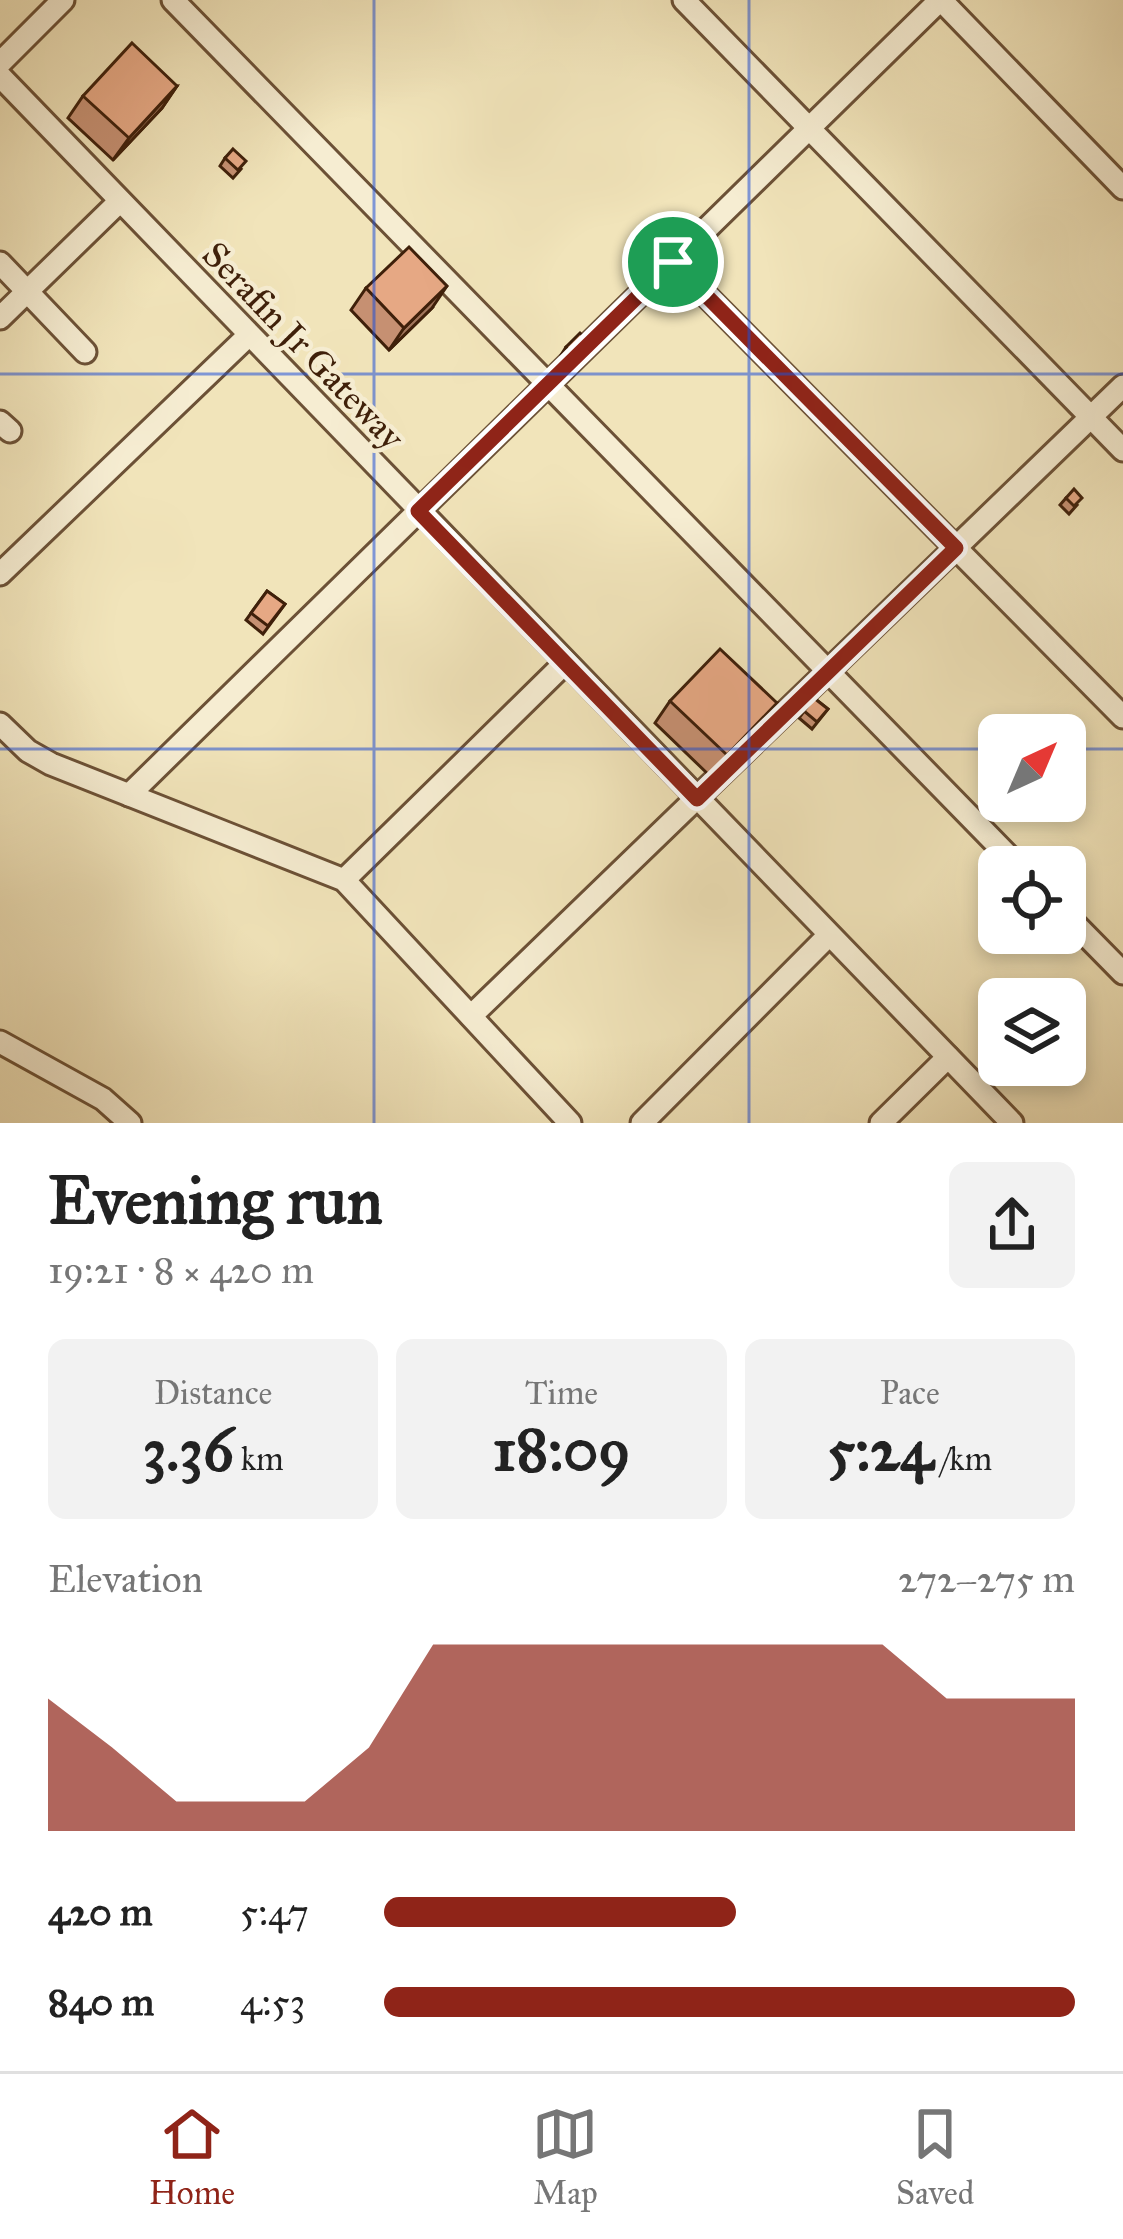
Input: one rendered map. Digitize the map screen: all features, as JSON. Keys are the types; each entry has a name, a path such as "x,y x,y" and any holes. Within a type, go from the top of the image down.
{"street":[{"path":"0,63 63,0"},
{"path":"172,0 998,846"},
{"path":"684,0 1123,450"},
{"path":"129,795 940,0 1123,188"},
{"name":"Serafin Jr Gateway","path":"0,76 1012,1123"},
{"path":"0,318 120,201"},
{"path":"673,262 1123,717"},
{"path":"0,263 85,352"},
{"path":"0,574 249,335"},
{"path":"471,1016 1123,386"},
{"path":"344,880 565,663"},
{"path":"0,724 39,758 344,880 569,1123"},
{"path":"643,1123 829,935"},
{"path":"1086,935 1123,973"},
{"path":"0,1042 103,1099 130,1123"},
{"path":"881,1123 948,1057"}],"building":[{"path":"132,43 177,86 129,138 83,96"},
{"path":"233,149 246,161 238,170 225,158"},
{"path":"409,247 447,286 404,328 366,288"},
{"path":"580,333 588,341 574,355 566,347"},
{"path":"1074,489 1082,498 1074,506 1066,498"},
{"path":"267,591 285,604 268,626 251,613"},
{"path":"720,649 777,703 727,755 670,701"},
{"path":"814,698 828,709 817,722 804,711"}],"route":[{"path":"673,262 956,548 697,799 418,511 673,262"}]}
